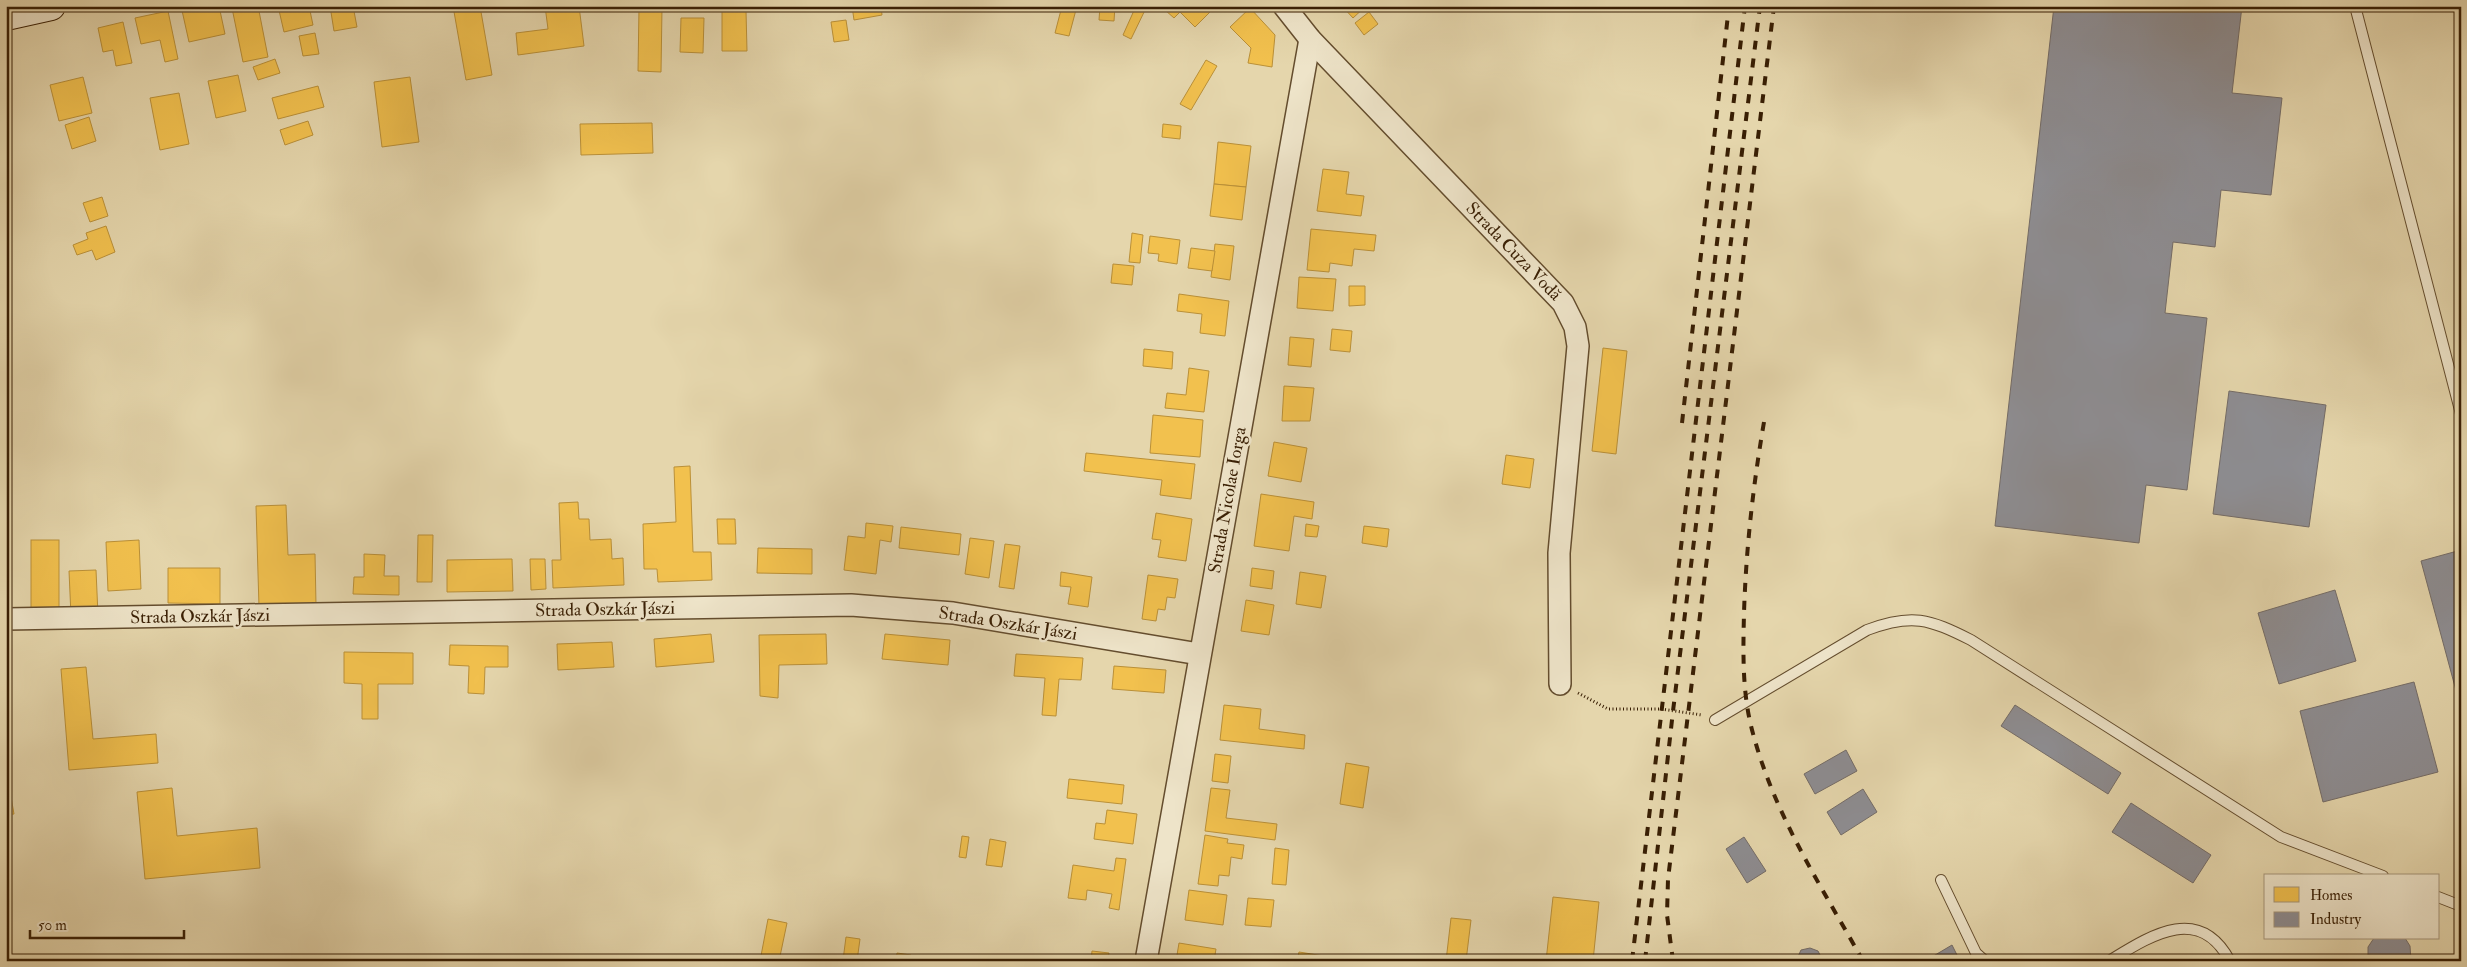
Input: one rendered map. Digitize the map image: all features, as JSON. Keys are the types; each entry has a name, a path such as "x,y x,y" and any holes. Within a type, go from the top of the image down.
{"street":[{"path":"6,16 51,6"},
{"name":"Strada Cuza Vodă","path":"1284,6 1310,38 1563,303 1575,327 1578,346 1559,553 1560,684"},
{"name":"Strada Nicolae Iorga","path":"1146,961 1199,654 1310,38"},
{"name":"Strada Oszkár Jászi","path":"6,619 850,605 953,614 1199,654"}],"lane":[{"path":"2355,6 2461,414"},
{"path":"1715,720 1867,630 1892,620 1907,619 1932,623 1971,640 2281,836 2378,874"},
{"path":"1941,880 1976,952 1985,961"},
{"path":"2440,898 2461,906"},
{"path":"2109,961 2147,938 2175,928 2199,932 2221,944 2230,961"}],"path":[{"path":"1560,684 1608,709 1661,709 1699,714 1715,720"}],"building: Homes":[{"path":"181,6 219,6 225,34 189,42"},
{"path":"258,6 268,57 243,62 232,8"},
{"path":"278,6 309,6 313,25 284,32"},
{"path":"330,6 353,6 357,27 334,31"},
{"path":"453,6 480,6 492,75 466,80"},
{"path":"545,6 579,6 584,46 518,55 516,33 548,29"},
{"path":"852,6 881,6 882,15 854,20"},
{"path":"1062,6 1077,6 1069,36 1055,33"},
{"path":"1100,6 1115,6 1114,21 1099,20"},
{"path":"1136,6 1147,6 1131,39 1123,35"},
{"path":"1169,6 1216,6 1195,27 1180,12 1174,18 1165,10"},
{"path":"1342,6 1366,6 1353,18"},
{"path":"639,8 662,8 661,72 638,71"},
{"path":"1250,8 1275,35 1272,67 1248,63 1251,48 1230,27"},
{"path":"168,11 178,59 165,62 160,40 141,44 135,18"},
{"path":"722,11 746,11 747,51 722,51"},
{"path":"1369,12 1378,24 1364,35 1355,23"},
{"path":"681,18 704,18 703,53 680,52"},
{"path":"846,20 849,40 834,42 831,22"},
{"path":"123,22 132,63 116,66 113,50 103,52 98,28"},
{"path":"315,33 319,54 303,56 299,36"},
{"path":"275,59 280,73 258,80 253,67"},
{"path":"1206,60 1217,66 1191,110 1180,104"},
{"path":"238,75 246,111 216,118 208,81"},
{"path":"83,77 92,113 59,121 50,85"},
{"path":"410,77 419,142 382,147 374,82"},
{"path":"318,86 324,107 278,119 272,98"},
{"path":"179,93 189,144 160,150 150,98"},
{"path":"89,117 96,141 72,149 65,125"},
{"path":"308,121 313,135 285,145 280,130"},
{"path":"652,123 653,153 581,155 580,124"},
{"path":"1163,124 1181,126 1180,139 1162,137"},
{"path":"1218,142 1251,146 1246,187 1214,184"},
{"path":"1323,169 1349,172 1346,194 1364,196 1361,216 1317,211"},
{"path":"1214,184 1246,187 1242,220 1210,216"},
{"path":"102,197 108,216 90,222 83,203"},
{"path":"106,226 115,252 96,260 92,250 77,255 73,245 88,239 86,233"},
{"path":"1311,229 1376,235 1374,251 1354,249 1352,266 1330,263 1329,272 1307,270"},
{"path":"1132,233 1143,235 1140,263 1129,262"},
{"path":"1150,236 1180,240 1177,264 1158,261 1159,254 1148,253"},
{"path":"1215,244 1234,246 1230,280 1211,277"},
{"path":"1191,248 1215,251 1212,271 1188,268"},
{"path":"1113,264 1134,266 1132,285 1111,283"},
{"path":"1299,277 1336,279 1333,311 1297,308"},
{"path":"1349,286 1365,286 1365,305 1349,306"},
{"path":"1179,294 1229,301 1225,336 1200,333 1202,314 1177,311"},
{"path":"1332,329 1352,331 1350,352 1330,350"},
{"path":"1290,337 1314,339 1311,367 1288,365"},
{"path":"1603,348 1627,351 1616,454 1592,451"},
{"path":"1144,349 1173,352 1172,369 1143,366"},
{"path":"1189,368 1209,371 1204,412 1165,408 1167,393 1186,395"},
{"path":"1284,386 1314,388 1310,421 1282,421"},
{"path":"1153,415 1203,420 1200,457 1150,453"},
{"path":"1274,442 1307,448 1301,482 1268,476"},
{"path":"1086,453 1195,464 1191,499 1160,495 1162,480 1084,471"},
{"path":"1506,455 1534,459 1530,488 1502,484"},
{"path":"690,466 693,552 711,552 712,580 658,582 657,569 644,569 643,524 676,522 674,467"},
{"path":"1261,494 1314,502 1312,519 1294,516 1289,551 1254,546"},
{"path":"578,502 579,519 589,519 590,540 611,539 612,559 623,558 624,585 553,588 552,560 561,560 559,503"},
{"path":"286,505 288,555 315,554 316,605 259,607 256,506"},
{"path":"1156,513 1192,519 1186,561 1158,557 1161,540 1152,539"},
{"path":"717,519 735,519 736,544 718,544"},
{"path":"866,523 893,526 891,542 880,540 876,574 844,570 848,536 865,538"},
{"path":"1306,524 1319,526 1317,537 1305,536"},
{"path":"1364,526 1389,529 1387,547 1362,543"},
{"path":"901,527 961,534 959,555 899,548"},
{"path":"418,535 433,535 432,582 417,582"},
{"path":"970,538 994,541 989,578 965,574"},
{"path":"31,540 59,540 59,612 31,612"},
{"path":"139,540 141,589 108,591 106,542"},
{"path":"1005,544 1020,546 1014,589 999,587"},
{"path":"758,548 812,549 812,574 757,573"},
{"path":"364,554 385,555 384,576 399,576 399,595 353,594 354,577 364,577"},
{"path":"512,559 513,591 447,592 447,560"},
{"path":"530,559 545,559 546,589 531,590"},
{"path":"168,568 220,568 220,604 168,603"},
{"path":"1252,568 1274,571 1272,589 1250,586"},
{"path":"96,570 98,615 71,616 69,571"},
{"path":"1061,572 1092,577 1088,607 1068,604 1071,587 1060,586"},
{"path":"1300,572 1326,576 1321,608 1296,604"},
{"path":"1148,575 1178,579 1175,598 1167,597 1165,610 1158,609 1156,621 1142,619"},
{"path":"1246,600 1274,605 1269,635 1241,631"},
{"path":"711,634 714,662 656,667 654,639"},
{"path":"826,634 827,664 779,665 778,698 760,696 759,635"},
{"path":"885,634 950,640 948,665 882,659"},
{"path":"612,642 614,667 558,670 557,644"},
{"path":"450,645 508,646 508,667 485,667 484,694 468,693 469,666 449,665"},
{"path":"344,652 413,653 413,684 378,684 378,719 362,719 362,684 344,683"},
{"path":"1016,654 1083,658 1081,680 1059,679 1056,716 1042,715 1045,678 1014,676"},
{"path":"1114,666 1166,670 1164,693 1112,689"},
{"path":"86,667 93,739 156,734 158,763 69,770 61,669"},
{"path":"1224,705 1261,709 1259,729 1305,735 1304,749 1220,740"},
{"path":"1215,754 1231,756 1228,783 1212,781"},
{"path":"1346,763 1369,767 1363,808 1340,804"},
{"path":"6,769 14,814 6,815"},
{"path":"1069,779 1124,785 1122,804 1067,798"},
{"path":"172,788 177,836 257,828 260,868 145,879 137,792"},
{"path":"1211,788 1230,790 1226,818 1277,824 1275,840 1205,831"},
{"path":"1107,810 1137,814 1133,844 1094,839 1096,823 1105,824"},
{"path":"1205,835 1228,839 1227,843 1244,845 1242,859 1231,857 1229,876 1219,875 1218,886 1198,884"},
{"path":"962,836 969,837 966,858 959,857"},
{"path":"990,839 1006,842 1002,867 986,865"},
{"path":"1275,848 1289,850 1286,885 1272,884"},
{"path":"1116,858 1126,859 1119,910 1109,908 1112,894 1087,890 1086,900 1068,898 1073,865 1114,871"},
{"path":"1189,890 1227,895 1223,925 1185,920"},
{"path":"1553,897 1599,902 1593,961 1546,961"},
{"path":"1248,898 1274,900 1271,927 1245,925"},
{"path":"1451,918 1471,920 1466,961 1446,961"},
{"path":"768,919 787,923 779,961 760,961"},
{"path":"846,937 860,939 857,961 843,960"},
{"path":"1179,943 1216,949 1214,961 1176,961"},
{"path":"1092,951 1109,953 1108,961 1091,961"},
{"path":"1299,952 1324,956 1324,961 1297,961"},
{"path":"897,953 911,955 910,961 896,961"},
{"path":"802,956 835,961 801,961"}],"building: Industry":[{"path":"2054,6 2242,6 2232,93 2282,98 2271,195 2221,190 2215,247 2173,242 2165,313 2207,318 2187,490 2146,485 2139,543 1995,526"},
{"path":"2229,391 2326,405 2309,527 2213,514"},
{"path":"2461,550 2461,709 2421,561"},
{"path":"2335,590 2356,661 2279,684 2258,613"},
{"path":"2414,682 2438,772 2323,802 2300,711"},
{"path":"2015,705 2121,773 2108,794 2001,726"},
{"path":"1846,750 1857,771 1815,794 1804,774"},
{"path":"1863,789 1877,812 1841,835 1827,812"},
{"path":"2131,803 2211,855 2193,883 2112,832"},
{"path":"1744,837 1766,871 1747,883 1726,849"},
{"path":"2373,940 2406,940 2410,946 2411,961 2368,961 2368,947"},
{"path":"1952,945 1960,961 1925,961"},
{"path":"1810,948 1818,951 1823,961 1796,961 1801,950"}],"railway":[{"path":"1682,423 1729,6"},
{"path":"1632,961 1745,6"},
{"path":"1645,961 1673,711 1760,6"},
{"path":"1673,961 1667,915 1668,879 1774,6"},
{"path":"1764,422 1746,565 1744,660 1747,707 1763,767 1775,796 1802,852 1863,961"}]}
